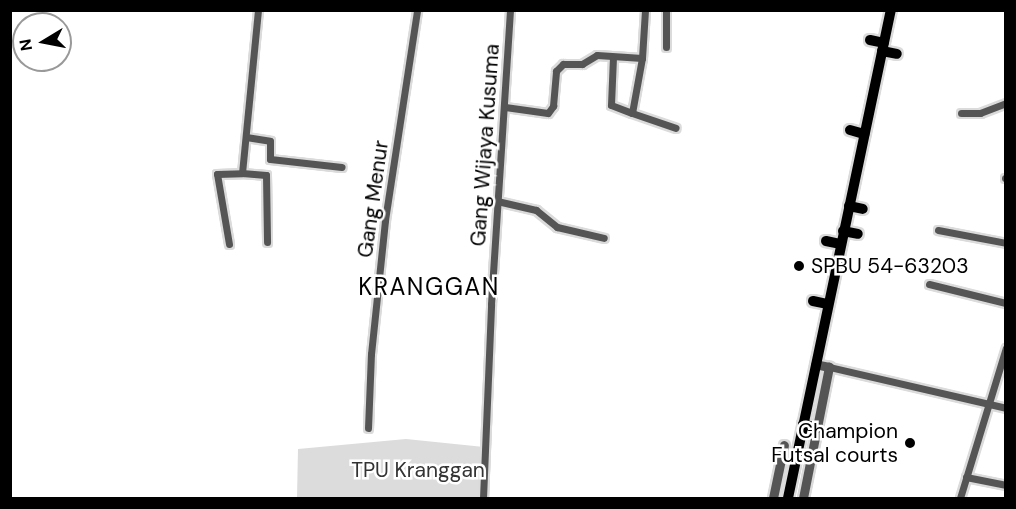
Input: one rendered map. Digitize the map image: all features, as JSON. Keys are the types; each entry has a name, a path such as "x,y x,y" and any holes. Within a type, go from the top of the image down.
{"main road":[{"path":"788,498 827,304 891,10"},
{"path":"870,40 897,54"},
{"path":"850,130 864,134"},
{"path":"849,206 863,209"},
{"path":"843,231 858,234"},
{"path":"826,241 840,244"},
{"path":"813,301 827,304"},
{"path":"803,424 817,428"}],"street":[{"path":"242,173 258,10"},
{"name":"Gang Menur","path":"368,428 371,354 385,219 417,10"},
{"name":"Gang Wijaya Kusuma","path":"483,498 497,201 510,10"},
{"path":"632,113 642,58 645,10"},
{"path":"666,10 666,47"},
{"path":"505,107 548,113 553,106 559,66 582,64 594,55 642,58"},
{"path":"613,57 611,105 676,128"},
{"path":"961,113 980,113 1005,103"},
{"path":"246,137 270,141 270,159 342,167"},
{"path":"229,244 217,174 266,175 267,242"},
{"path":"497,201 536,210 557,227 604,238"},
{"path":"939,230 1005,243"},
{"path":"929,284 1005,303"},
{"path":"960,498 986,404 1005,348"},
{"path":"815,363 1005,408"},
{"path":"803,498 829,367"},
{"path":"772,498 784,445"},
{"path":"966,477 1005,485"}],"green space":[{"name":"TPU Kranggan","path":"406,439 484,447 483,498 297,498 298,449"}],"place":[{"name":"SPBU 54-63203","path":"799,266"},
{"name":"Champion Futsal courts","path":"910,443"}],"district":[{"name":"KRANGGAN","path":"429,287"}]}
